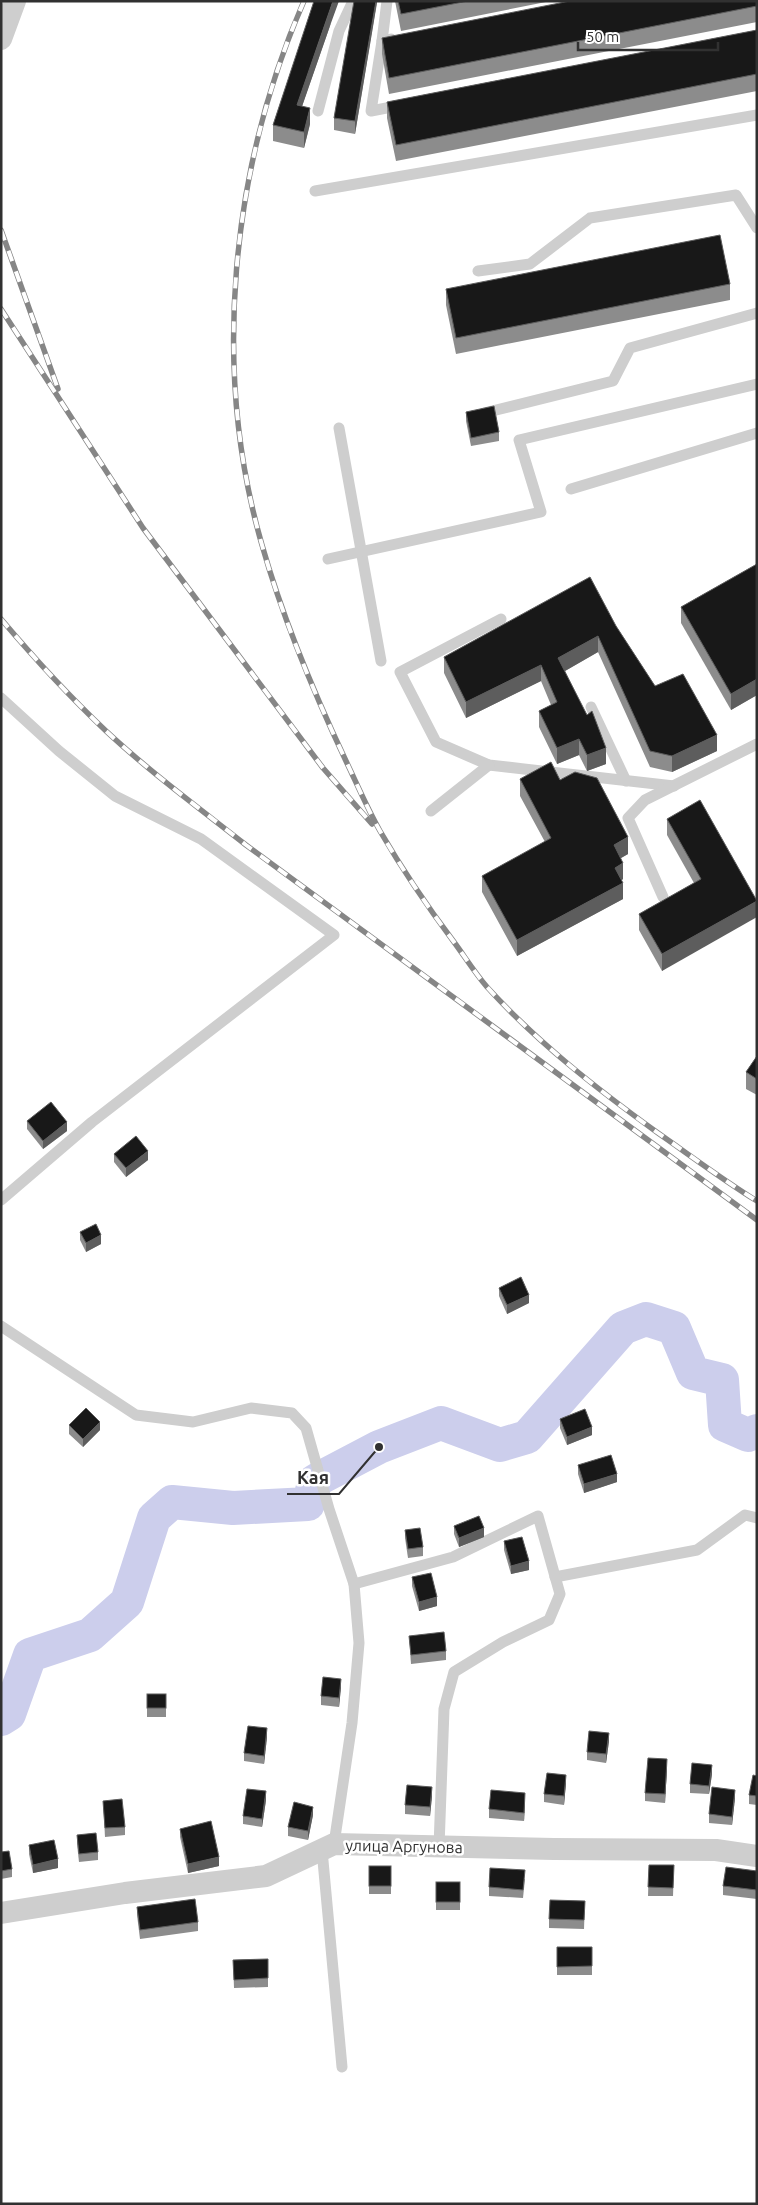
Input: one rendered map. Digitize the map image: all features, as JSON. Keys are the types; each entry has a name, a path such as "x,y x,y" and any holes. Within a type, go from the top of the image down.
{"street":[{"path":"1,39 15,1"},
{"name":"улица Аргунова","path":"1,1913 125,1893 266,1876 328,1847 716,1850 757,1856"}],"lane":[{"path":"318,111 339,31 353,1"},
{"path":"387,1 371,111 409,104"},
{"path":"382,41 402,37"},
{"path":"316,191 757,114"},
{"path":"478,271 530,264 590,218 736,195 757,228"},
{"path":"484,413 613,381 630,348 757,313"},
{"path":"328,559 541,512 519,440 757,384"},
{"path":"339,428 381,661"},
{"path":"571,489 757,432"},
{"path":"501,619 400,672 436,742 489,765 674,786"},
{"path":"1,698 59,751 115,796 202,839 334,935 92,1122 1,1200"},
{"path":"592,707 626,780"},
{"path":"663,897 628,818 645,800 757,744"},
{"path":"431,811 489,765"},
{"path":"1,1326 136,1415 193,1422 251,1408 292,1413 306,1428 329,1509 354,1584 359,1643 352,1723 328,1847 342,2067"},
{"path":"555,1577 697,1550 745,1515 757,1518"},
{"path":"354,1584 453,1557 538,1516 560,1594 549,1620 503,1642 454,1672 444,1709 439,1847"}],"building":[{"path":"314,1 333,1 297,105 310,108 304,132 273,125"},
{"path":"354,1 376,1 355,121 334,118"},
{"path":"398,1 468,1 401,14"},
{"path":"570,1 757,1 757,6 389,78 382,38"},
{"path":"757,30 757,74 396,145 387,102"},
{"path":"720,235 730,284 456,338 446,289"},
{"path":"494,406 499,432 471,438 466,412"},
{"path":"757,564 757,679 731,694 681,607"},
{"path":"590,577 616,626 655,686 683,674 717,735 672,756 650,751 598,636 558,658 587,715 592,711 606,748 587,755 579,739 557,748 539,711 557,702 541,665 466,702 444,657"},
{"path":"551,762 560,780 575,772 597,778 628,837 614,845 623,863 615,868 623,883 517,940 482,876 551,838 520,779"},
{"path":"700,800 757,901 662,954 639,914 701,879 667,819"},
{"path":"757,1056 757,1079 746,1072"},
{"path":"51,1102 67,1122 43,1141 27,1121"},
{"path":"136,1136 148,1151 126,1168 114,1154"},
{"path":"96,1224 101,1235 86,1243 80,1232"},
{"path":"521,1277 529,1295 507,1305 499,1288"},
{"path":"86,1408 100,1422 83,1439 69,1425"},
{"path":"585,1409 592,1427 567,1437 560,1419"},
{"path":"611,1455 617,1474 584,1484 578,1465"},
{"path":"479,1516 484,1528 459,1538 454,1526"},
{"path":"420,1528 423,1547 408,1549 405,1530"},
{"path":"522,1537 529,1561 511,1566 504,1541"},
{"path":"431,1573 437,1597 419,1602 412,1577"},
{"path":"444,1632 446,1651 411,1655 409,1636"},
{"path":"323,1677 341,1679 339,1698 321,1696"},
{"path":"147,1694 166,1694 166,1708 147,1708"},
{"path":"248,1726 267,1728 264,1756 244,1753"},
{"path":"589,1731 609,1733 606,1754 587,1752"},
{"path":"648,1758 667,1759 665,1794 645,1793"},
{"path":"692,1763 712,1765 709,1786 690,1784"},
{"path":"547,1773 566,1775 564,1796 544,1794"},
{"path":"753,1775 757,1776 757,1796 749,1795"},
{"path":"407,1785 432,1787 430,1807 405,1805"},
{"path":"712,1787 735,1790 732,1817 709,1814"},
{"path":"247,1789 266,1791 262,1819 243,1816"},
{"path":"491,1790 525,1793 524,1813 489,1809"},
{"path":"122,1799 125,1827 105,1828 103,1801"},
{"path":"294,1802 313,1807 308,1831 288,1827"},
{"path":"211,1821 219,1857 188,1864 180,1829"},
{"path":"96,1833 98,1852 79,1854 77,1835"},
{"path":"54,1840 58,1859 33,1865 29,1845"},
{"path":"9,1851 12,1869 1,1871 1,1852"},
{"path":"649,1865 674,1865 673,1888 648,1887"},
{"path":"369,1866 391,1866 391,1886 369,1886"},
{"path":"726,1867 757,1871 757,1890 723,1886"},
{"path":"490,1868 525,1870 523,1890 489,1887"},
{"path":"436,1882 460,1882 460,1902 436,1902"},
{"path":"195,1899 198,1922 140,1930 137,1907"},
{"path":"550,1900 585,1901 584,1920 549,1919"},
{"path":"557,1947 592,1947 592,1966 557,1967"},
{"path":"268,1959 268,1978 234,1980 233,1960"}],"waterway":[{"path":"1,1719 9,1714 30,1655 90,1635 127,1602 154,1518 172,1502 233,1508 308,1504 315,1481 379,1447 441,1423 500,1445 527,1437 623,1328 646,1319 674,1328 693,1373 722,1380 725,1425 748,1435 757,1431"}],"railway":[{"path":"304,1 279,65 259,132 245,200 237,270 234,340 237,409 246,478 270,573 289,627 322,708 375,822 434,915 487,987 506,1008 547,1046 613,1100 757,1201"},
{"path":"1,230 58,389"},
{"path":"1,309 143,528 323,768 372,824"},
{"path":"1,619 92,718 175,790 246,845 757,1220"}],"place":[{"name":"Кая","path":"379,1447"}]}
